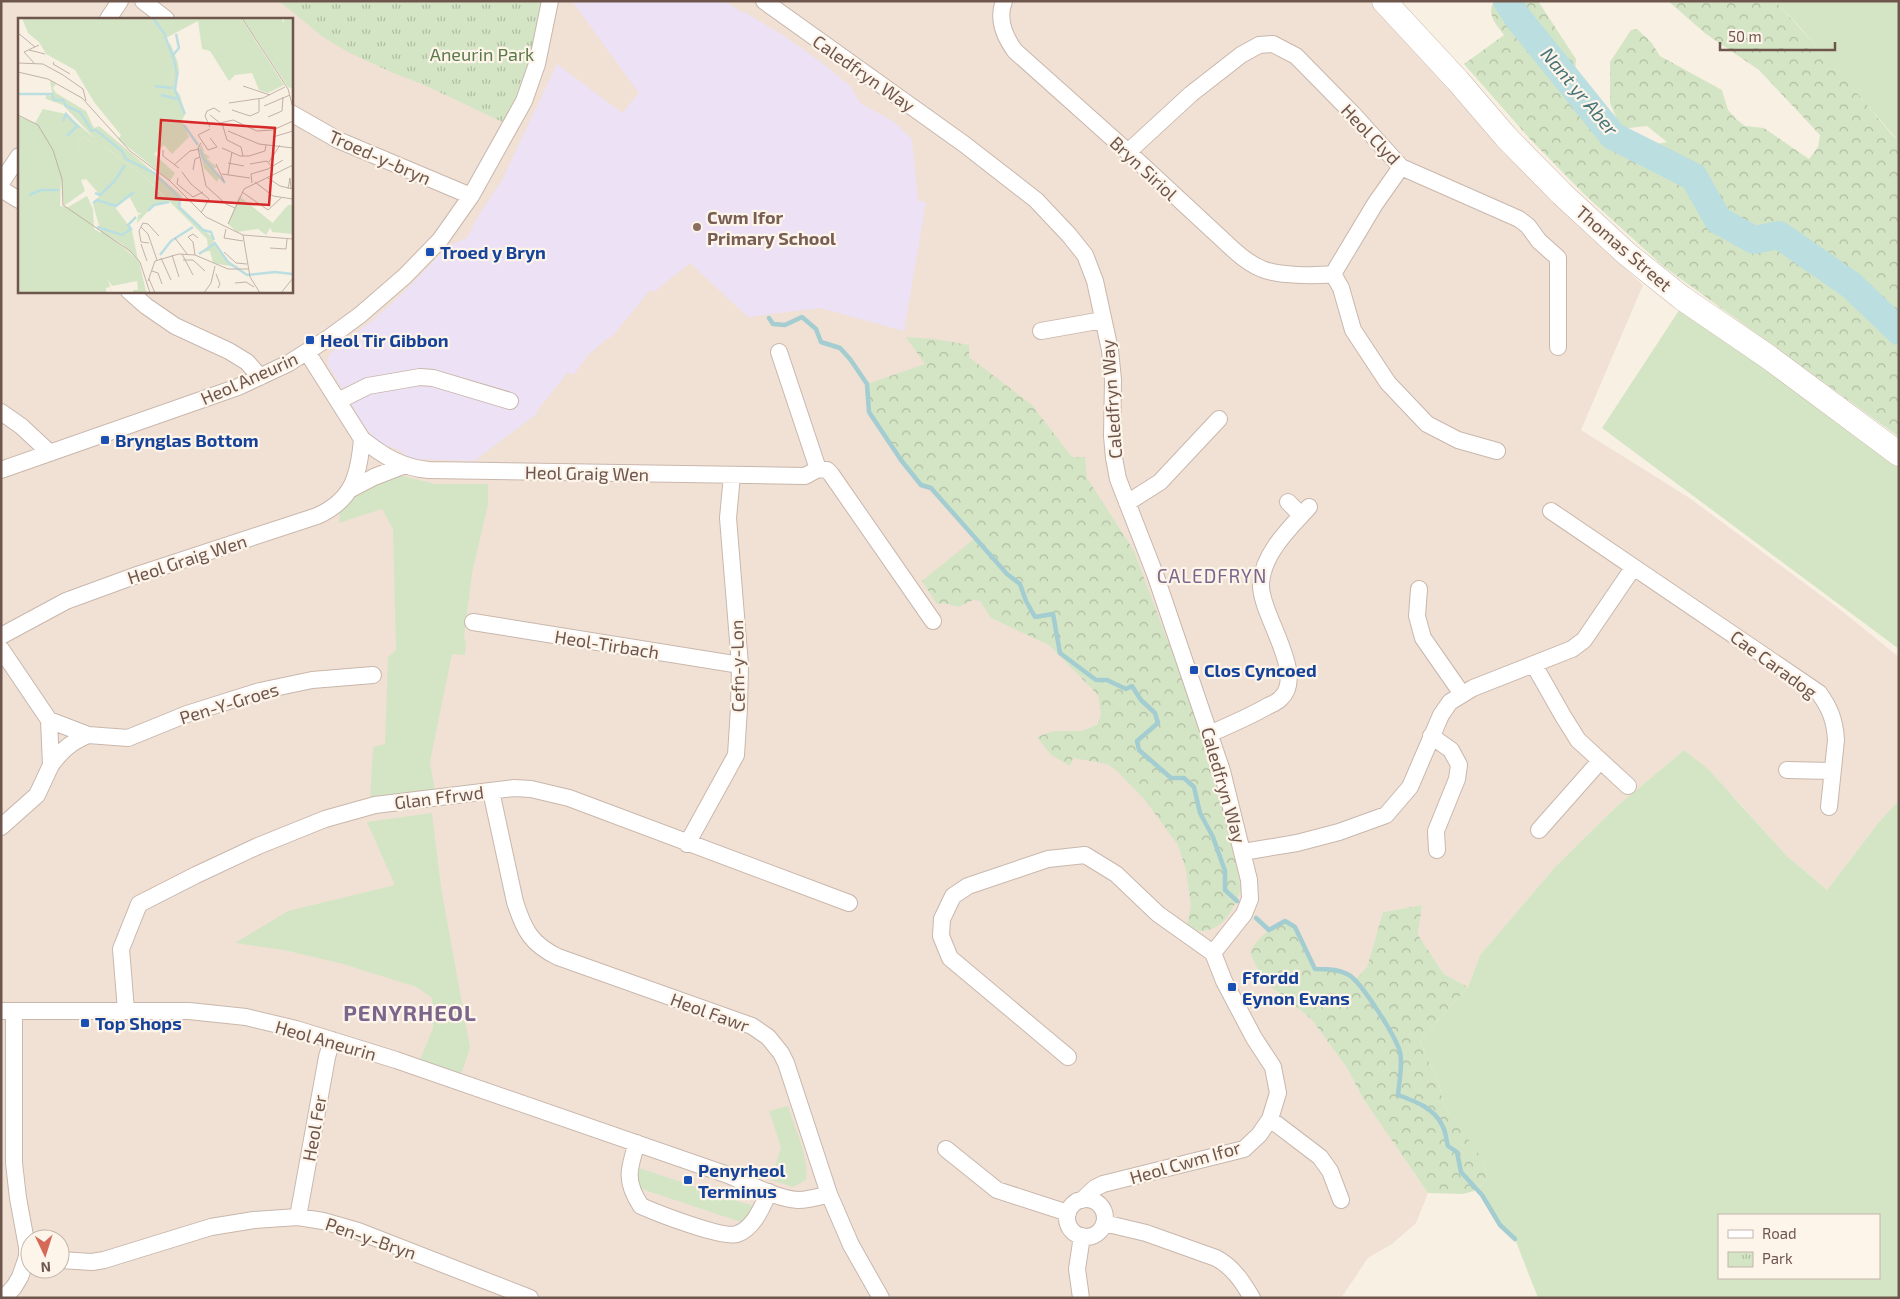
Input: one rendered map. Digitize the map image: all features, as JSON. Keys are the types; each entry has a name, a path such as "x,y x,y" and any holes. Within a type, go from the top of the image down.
{"main road":[{"name":"Thomas Street","path":"1384,1 1512,143 1562,194 1627,254 1682,298 1767,356 1899,454"}],"street":[{"path":"109,18 120,1"},
{"path":"143,1 165,18"},
{"name":"Heol Aneurin","path":"1,470 212,397 260,377 307,352 360,315 405,276 440,240 471,196 524,101 537,64 550,1"},
{"name":"Caledfryn Way","path":"764,1 964,144 1036,200 1069,234 1085,256 1095,281 1110,350 1114,458 1118,479 1156,574 1222,771 1251,890 1248,907 1236,927 1213,953"},
{"name":"Bryn Siriol","path":"1004,1 1001,18 1004,31 1015,51 1236,252 1254,265 1265,270 1317,276 1333,274"},
{"name":"Heol Clyd","path":"1128,152 1191,94 1252,48 1266,44 1282,47 1296,56 1352,113 1401,167 1518,219 1528,226 1539,241 1558,258 1558,347"},
{"name":"Troed-y-bryn","path":"292,114 338,140 471,196"},
{"path":"1,183 18,158"},
{"path":"1401,167 1333,274 1341,288 1353,330 1388,383 1427,424 1458,440 1496,451"},
{"path":"1,189 18,199"},
{"path":"130,292 146,306 175,326 229,351 247,362 260,377"},
{"path":"1041,331 1103,320"},
{"name":"Heol Graig Wen","path":"307,352 362,439 380,453 416,469 805,476 818,469"},
{"path":"779,352 818,469 828,470 933,621"},
{"path":"338,401 368,386 420,377 433,378 510,401"},
{"path":"1,412 21,426 50,453"},
{"path":"1127,503 1160,482 1219,419"},
{"name":"Heol Graig Wen","path":"1,636 66,601 137,575 318,516 335,506 351,489 359,466 362,439"},
{"path":"351,489 374,477 405,465"},
{"name":"Cefn-y-Lon","path":"687,844 736,755 740,665 728,518 732,475"},
{"path":"1210,734 1255,713 1281,698 1289,684 1288,670 1264,604 1261,584 1268,557 1305,511 1288,502"},
{"name":"Cae Caradog","path":"1551,511 1819,693 1827,704 1835,724 1836,740 1829,806"},
{"path":"1243,852 1297,843 1339,832 1386,815 1410,787 1440,715 1450,702 1473,688 1572,649 1584,640 1633,568"},
{"path":"1420,589 1417,616 1423,638 1462,694"},
{"name":"Heol-Tirbach","path":"473,622 740,665"},
{"path":"1,649 49,720 51,765"},
{"path":"1534,665 1569,728 1578,740 1628,786"},
{"name":"Pen-Y-Groes","path":"49,720 88,735 128,738 187,714 260,691 312,680 373,675"},
{"path":"1,827 37,795 51,765 61,752 71,742 88,735"},
{"path":"1431,736 1451,750 1459,765 1457,779 1436,831 1437,850"},
{"path":"1539,830 1600,761"},
{"path":"1787,770 1832,771"},
{"name":"Glan Ffrwd","path":"126,1010 121,949 139,904 196,875 325,819 388,802 514,788 531,789 569,798 848,904"},
{"name":"Heol Fawr","path":"491,791 515,902 521,920 538,946 558,957 752,1026 762,1031 775,1045 786,1063 828,1194 851,1245 881,1298"},
{"path":"1068,1056 950,958 941,936 942,920 953,896 968,886 1048,858 1085,856 1116,874 1158,914 1213,953"},
{"name":"Heol Cwm Ifor","path":"1082,1200 1095,1188 1103,1184 1244,1149 1259,1135 1270,1119 1278,1093 1273,1067 1236,1006 1213,953"},
{"name":"Heol Aneurin","path":"8,1011 126,1010 189,1012 246,1017 332,1040 637,1143 728,1175 769,1192 796,1200 812,1199 828,1194"},
{"path":"8,1011 8,1149 16,1181 24,1229"},
{"name":"Heol Fer","path":"298,1217 327,1057 332,1040"},
{"path":"1270,1119 1320,1157 1330,1172 1340,1200"},
{"path":"637,1143 631,1162 630,1185 640,1206 660,1214 720,1233 736,1235 749,1227 769,1192"},
{"path":"946,1150 997,1190 1068,1213"},
{"name":"Heol Cwm Ifor","path":"1103,1215 1110,1190 1119,1181"},
{"path":"1103,1215 1096,1234 1082,1236 1072,1231 1069,1226 1068,1213 1075,1203 1082,1200 1093,1200 1103,1215 1146,1233 1216,1258 1227,1264 1252,1298"},
{"name":"Pen-y-Bryn","path":"70,1261 92,1262 104,1260 211,1227 254,1220 298,1217 358,1230 530,1298"},
{"path":"1081,1298 1078,1269 1082,1236"},
{"path":"4,1298 20,1277"}],"shaded area":[{"path":"1,1 1372,1 1504,153 1577,225 1643,285 1581,430 1688,497 1838,608 1899,657 1899,800 1879,822 1827,890 1787,856 1734,797 1684,750 1616,807 1556,866 1480,955 1468,987 1444,974 1418,935 1422,905 1383,912 1367,967 1355,981 1336,970 1315,969 1295,927 1250,953 1264,983 1284,996 1312,1020 1347,1068 1362,1097 1428,1193 1416,1223 1392,1244 1368,1258 1341,1298 1,1298"},
{"name":"Cwm Ifor Primary School","path":"572,1 726,1 742,13 743,11 784,36 821,62 851,87 860,103 893,121 912,139 918,201 926,202 904,331 820,308 748,317 690,263 654,292 650,290 611,338 609,337 588,355 573,375 568,372 537,411 538,413 474,461 411,459 397,449 377,441 364,426 328,365 328,357 407,289 448,246 467,238 477,218 502,180 557,64 622,113 639,93"}],"green space":[{"name":"Aneurin Park","path":"279,1 549,1 511,126 348,52 323,37"},
{"path":"1494,1 1538,1 1576,59 1574,87 1613,136 1637,148 1667,142 1647,126 1621,129 1610,103 1610,62 1631,30 1637,29 1651,42 1660,56 1722,90 1728,110 1745,126 1764,128 1809,159 1818,147 1820,135 1759,70 1706,34 1668,1 1775,1 1791,18 1893,136 1899,140 1899,437 1663,266 1586,196 1529,138 1464,64 1504,35 1495,23 1492,15 1491,11"},
{"path":"1775,1 1899,1 1899,140 1798,25"},
{"path":"1689,295 1899,440 1899,649 1602,428"},
{"path":"906,337 935,339 969,345 969,357 1032,405 1072,457 1085,457 1087,478 1134,551 1168,642 1189,689 1213,766 1241,888 1228,916 1216,927 1201,931 1186,928 1191,907 1186,870 1178,845 1144,799 1117,771 1107,764 1073,758 1070,766 1051,755 1037,737 1053,731 1081,731 1097,725 1101,715 1098,695 1049,645 991,618 980,601 973,600 958,607 944,603 937,604 922,581 975,538 931,488 921,485 869,412 867,384 925,364"},
{"path":"399,475 435,484 488,484 488,504 472,573 464,638 466,642 465,655 452,654 430,762 435,791 370,799 373,747 385,744 388,657 396,650 393,529 382,509 339,523 340,513 360,492"},
{"path":"1684,750 1708,769 1787,856 1827,890 1879,822 1899,800 1899,1298 1538,1298 1515,1239 1500,1225 1478,1190 1487,1177 1484,1162 1444,1106 1439,1084 1420,1041 1468,987 1480,955 1556,866 1616,807"},
{"path":"432,813 441,887 470,1048 461,1074 420,1060 433,1028 432,998 417,987 343,964 284,950 235,943 288,911 395,885 367,822"},
{"path":"1422,905 1418,935 1444,974 1468,987 1420,1041 1439,1084 1444,1106 1484,1161 1487,1177 1478,1190 1463,1194 1428,1193 1362,1097 1347,1068 1312,1020 1284,996 1264,983 1250,953 1260,938 1269,930 1285,921 1295,927 1315,969 1342,972 1355,980 1367,967 1383,912"},
{"path":"788,1106 804,1152 807,1171 806,1180 793,1187 771,1180 781,1147 769,1111"},
{"path":"636,1167 755,1208 741,1222 639,1188"}],"waterway":[{"name":"Nant yr Aber","path":"1507,1 1518,18 1613,136 1694,177 1718,220 1754,240 1779,235 1851,285 1899,331"},
{"path":"769,318 773,324 785,325 802,317 816,329 821,342 840,348 867,384 869,412 901,460 921,485 931,488 1007,574 1020,584 1026,601 1035,617 1053,614 1060,653 1096,680 1107,680 1126,689 1132,686 1141,700 1155,713 1158,723 1137,741 1139,750 1171,778 1184,778 1194,787 1200,813 1213,837 1225,871 1225,890 1237,901"},
{"path":"1256,918 1269,930 1285,921 1295,927 1315,969 1345,973 1362,988 1386,1023 1400,1052 1401,1067 1398,1095 1418,1103 1440,1121 1448,1146 1457,1152 1461,1172 1482,1195 1500,1225 1515,1239"}],"place":[{"name":"Cwm Ifor Primary School","path":"697,227"},
{"name":"Troed y Bryn","path":"430,252"},
{"name":"Heol Tir Gibbon","path":"310,340"},
{"name":"Brynglas Bottom","path":"105,440"},
{"name":"Clos Cyncoed","path":"1194,670"},
{"name":"Ffordd Eynon Evans","path":"1232,987"},
{"name":"Top Shops","path":"85,1023"},
{"name":"Penyrheol Terminus","path":"688,1180"}],"district":[{"name":"CALEDFRYN","path":"1212,575"},
{"name":"PENYRHEOL","path":"410,1012"}]}
